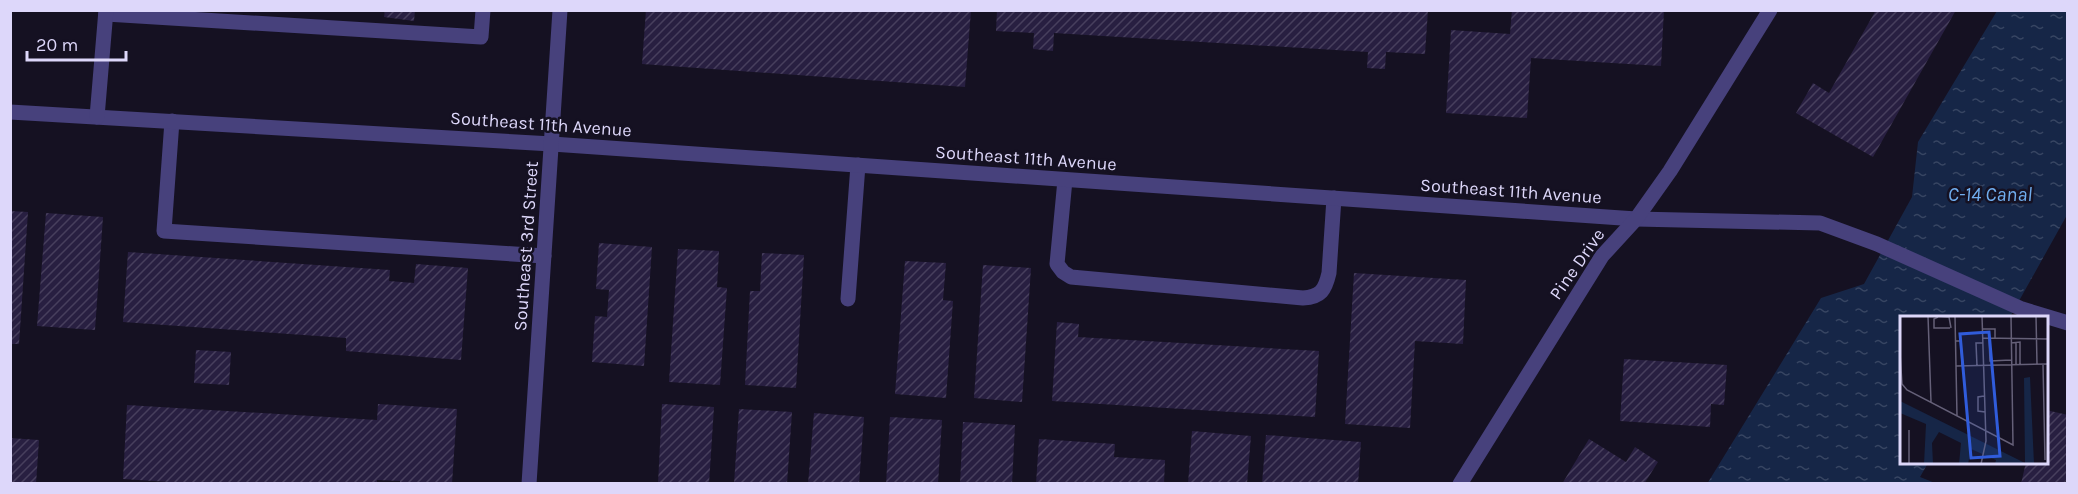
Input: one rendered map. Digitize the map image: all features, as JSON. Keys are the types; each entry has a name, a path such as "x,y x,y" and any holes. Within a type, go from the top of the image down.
{"street":[{"path":"97,117 106,12 481,37 483,10"},
{"name":"Southeast 3rd Street","path":"530,483 560,10"},
{"name":"Pine Drive","path":"1460,483 1602,255 1636,219 1670,171 1770,10"},
{"name":"Southeast 11th Avenue","path":"10,112 552,144 1636,219 1820,223 1877,244 2022,309 2046,316"},
{"path":"172,122 164,231 544,256"},
{"path":"848,299 858,165"},
{"path":"1065,180 1058,264 1063,272 1071,277 1303,298 1314,297 1326,285 1334,198"},
{"name":"Southeast 11th Avenue","path":"2048,317 2067,322"}],"water":[{"name":"C-14 Canal","path":"1997,11 2067,11 2067,215 2011,316 1900,316 1900,464 1927,464 1920,477 1935,483 1707,484 1821,298 1864,284 1912,197 1918,142"}],"building":[{"path":"385,10 415,10 414,21 384,17"},
{"path":"646,10 971,10 965,87 642,64"},
{"path":"997,10 1428,10 1425,54 1386,52 1385,69 1367,68 1368,52 1054,33 1053,51 1033,49 1034,33 996,31"},
{"path":"1512,10 1664,10 1661,66 1531,58 1527,118 1446,113 1451,30 1510,34"},
{"path":"1876,10 1956,10 1873,157 1796,113 1813,83 1829,93"},
{"path":"10,211 28,212 19,344 10,344"},
{"path":"46,213 103,217 95,330 37,326"},
{"path":"599,243 652,247 644,366 592,362 595,316 607,317 609,290 596,289"},
{"path":"678,249 719,251 717,287 727,288 720,385 669,382"},
{"path":"128,252 390,270 389,281 414,283 416,264 468,268 461,360 346,351 346,338 123,322"},
{"path":"762,253 804,255 796,388 745,385 750,291 760,291"},
{"path":"905,261 946,263 943,300 953,301 946,398 895,394"},
{"path":"983,265 1031,268 1022,402 974,398"},
{"path":"1354,273 1466,280 1463,344 1415,341 1410,428 1345,424"},
{"path":"1057,322 1079,324 1078,337 1319,351 1315,417 1052,401"},
{"path":"196,350 231,352 229,385 194,383"},
{"path":"1624,359 1727,365 1724,405 1711,404 1710,427 1620,421"},
{"path":"378,404 457,409 452,484 400,484 400,481 377,480 377,484 199,484 123,479 127,405 377,420"},
{"path":"662,404 714,407 709,484 658,484"},
{"path":"739,409 792,412 787,484 734,484"},
{"path":"2048,410 2068,415 2068,472 2065,484 2021,484 2026,464 2048,464"},
{"path":"814,413 864,417 859,484 808,484"},
{"path":"890,417 942,420 938,484 886,484"},
{"path":"963,422 1015,425 1012,484 960,484"},
{"path":"1192,431 1251,436 1247,484 1188,484"},
{"path":"1266,435 1361,442 1358,484 1262,484"},
{"path":"10,438 39,440 36,484 10,484"},
{"path":"1039,439 1115,444 1114,457 1165,460 1164,484 1036,484"},
{"path":"1589,439 1626,462 1635,447 1658,462 1644,484 1562,484"}]}
